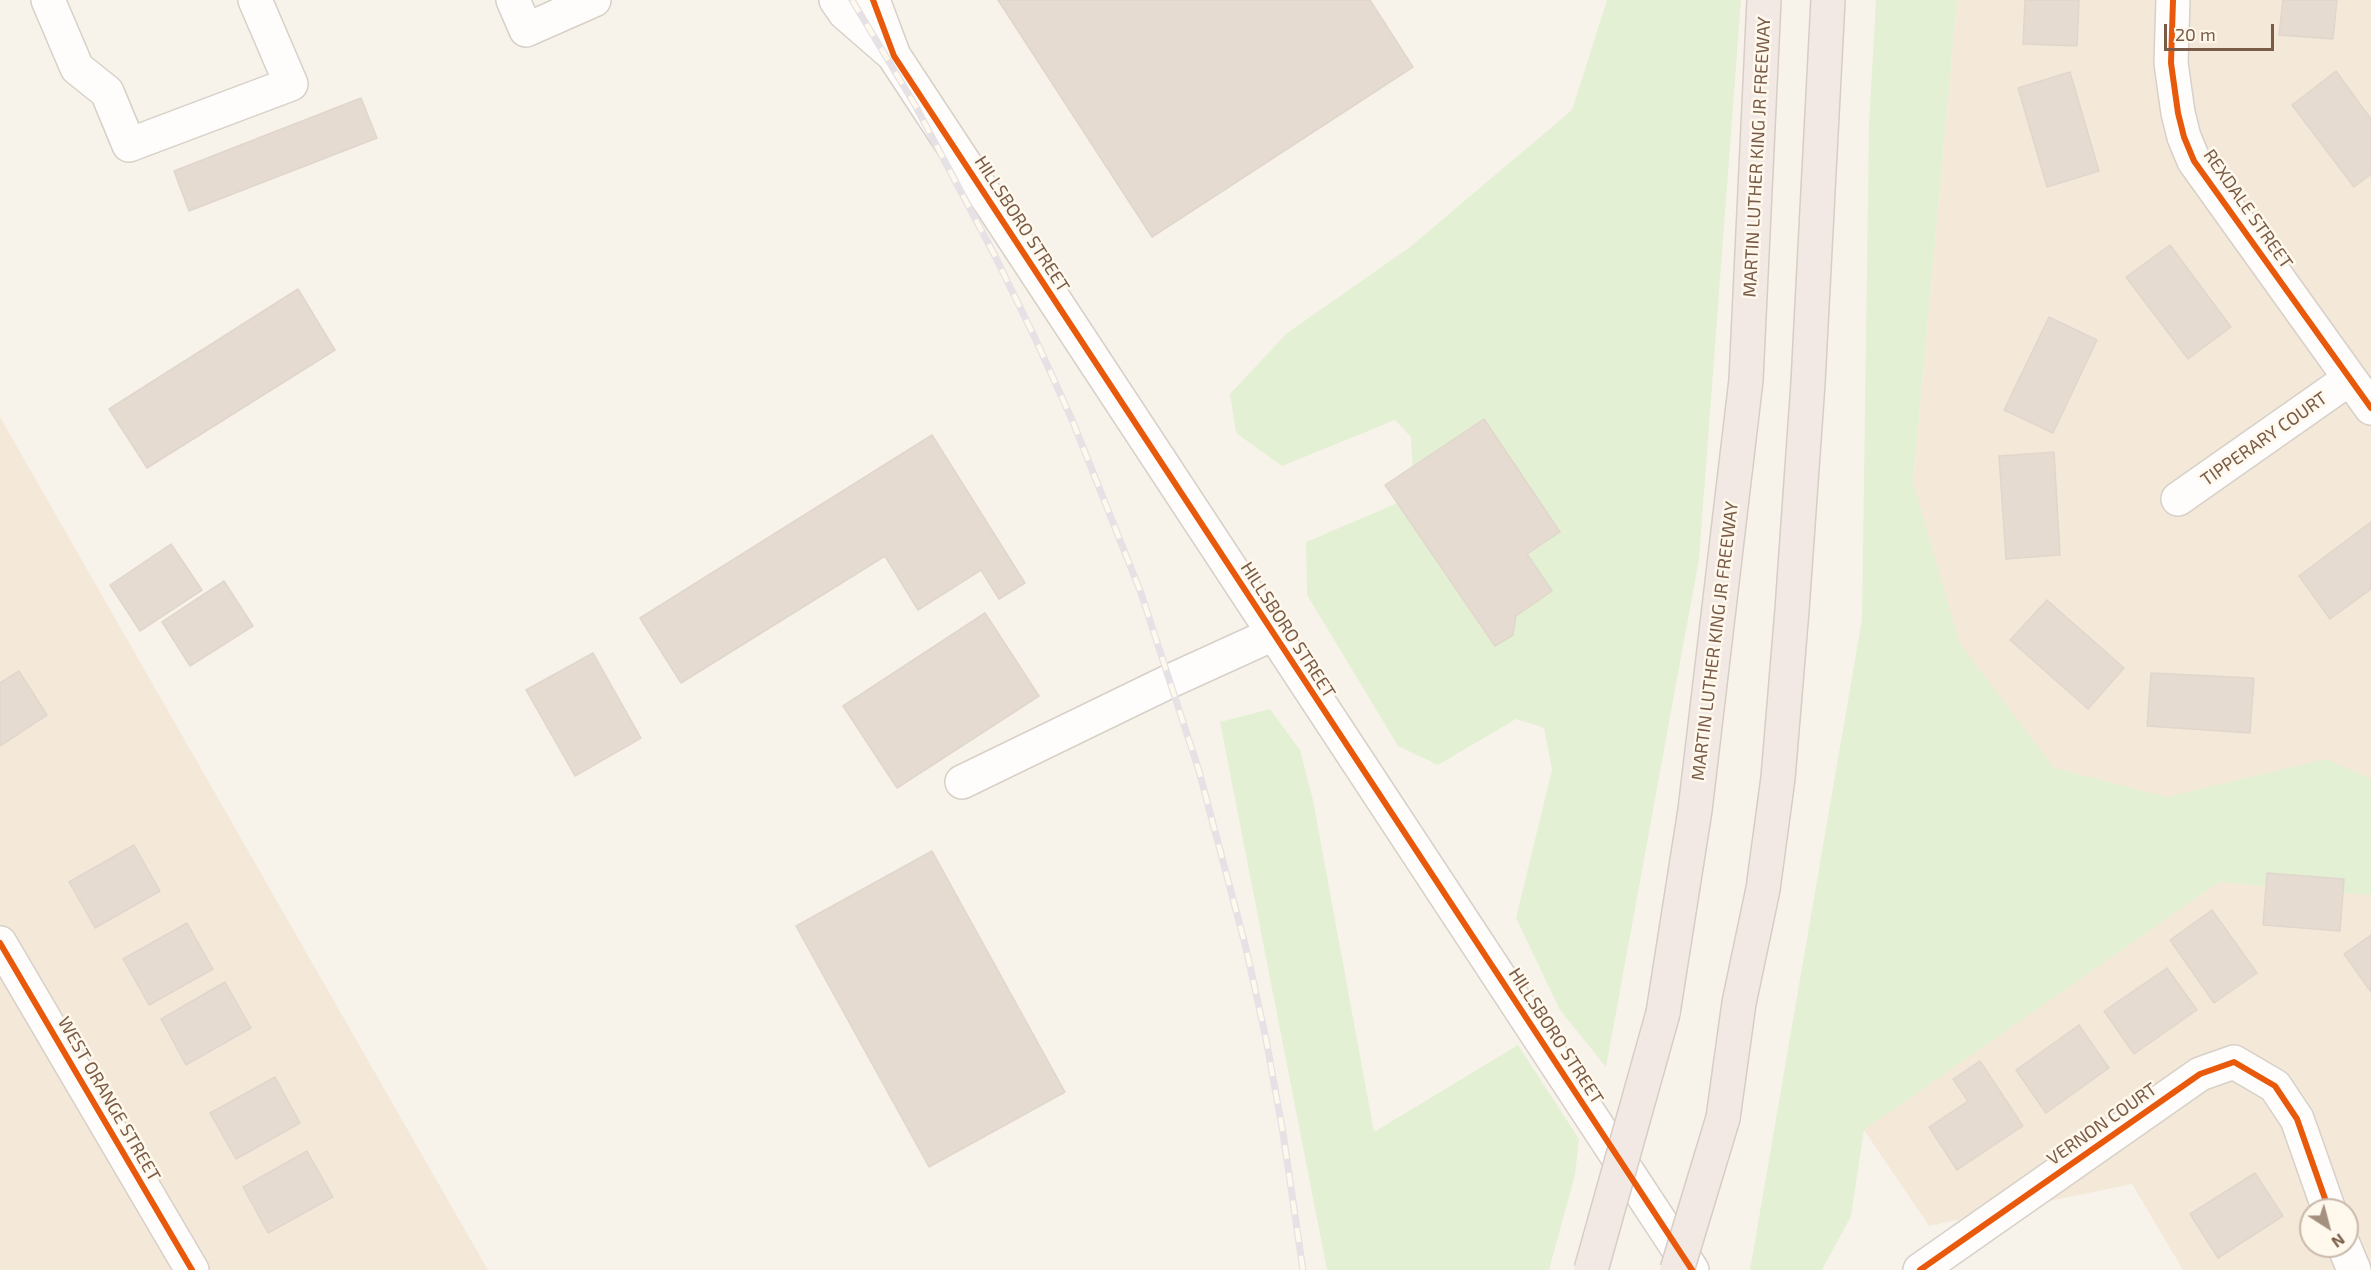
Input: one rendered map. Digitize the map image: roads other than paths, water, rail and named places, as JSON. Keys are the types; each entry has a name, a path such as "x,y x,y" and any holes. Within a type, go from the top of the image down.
{"highway":[{"name":"MARTIN LUTHER KING JR FREEWAY","path":"1590,1270 1663,1013 1695,810 1746,380 1764,0"},
{"path":"1677,1270 1723,1118 1739,1003 1762,889 1778,778 1807,394 1828,0"}],"street":[{"path":"48,0 77,68 108,92 129,145 291,84 255,0"},
{"path":"513,0 526,30 594,0"},
{"name":"HILLSBORO STREET","path":"836,0 845,14 894,56"},
{"name":"HILLSBORO STREET","path":"873,0 894,56 1692,1270"},
{"name":"REXDALE STREET","path":"2173,0 2171,63 2178,113 2184,137 2194,161 2371,408"},
{"name":"TIPPERARY COURT","path":"2178,499 2349,379"},
{"path":"962,782 1170,681 1273,634"},
{"name":"WEST ORANGE STREET","path":"0,943 192,1270"},
{"name":"VERNON COURT","path":"1920,1270 2200,1074 2234,1062 2275,1086 2297,1119 2325,1198"}],"railway":[{"path":"852,0 915,105 995,256 1035,338 1073,422 1141,593 1199,771 1246,948 1283,1133 1303,1270"}]}
